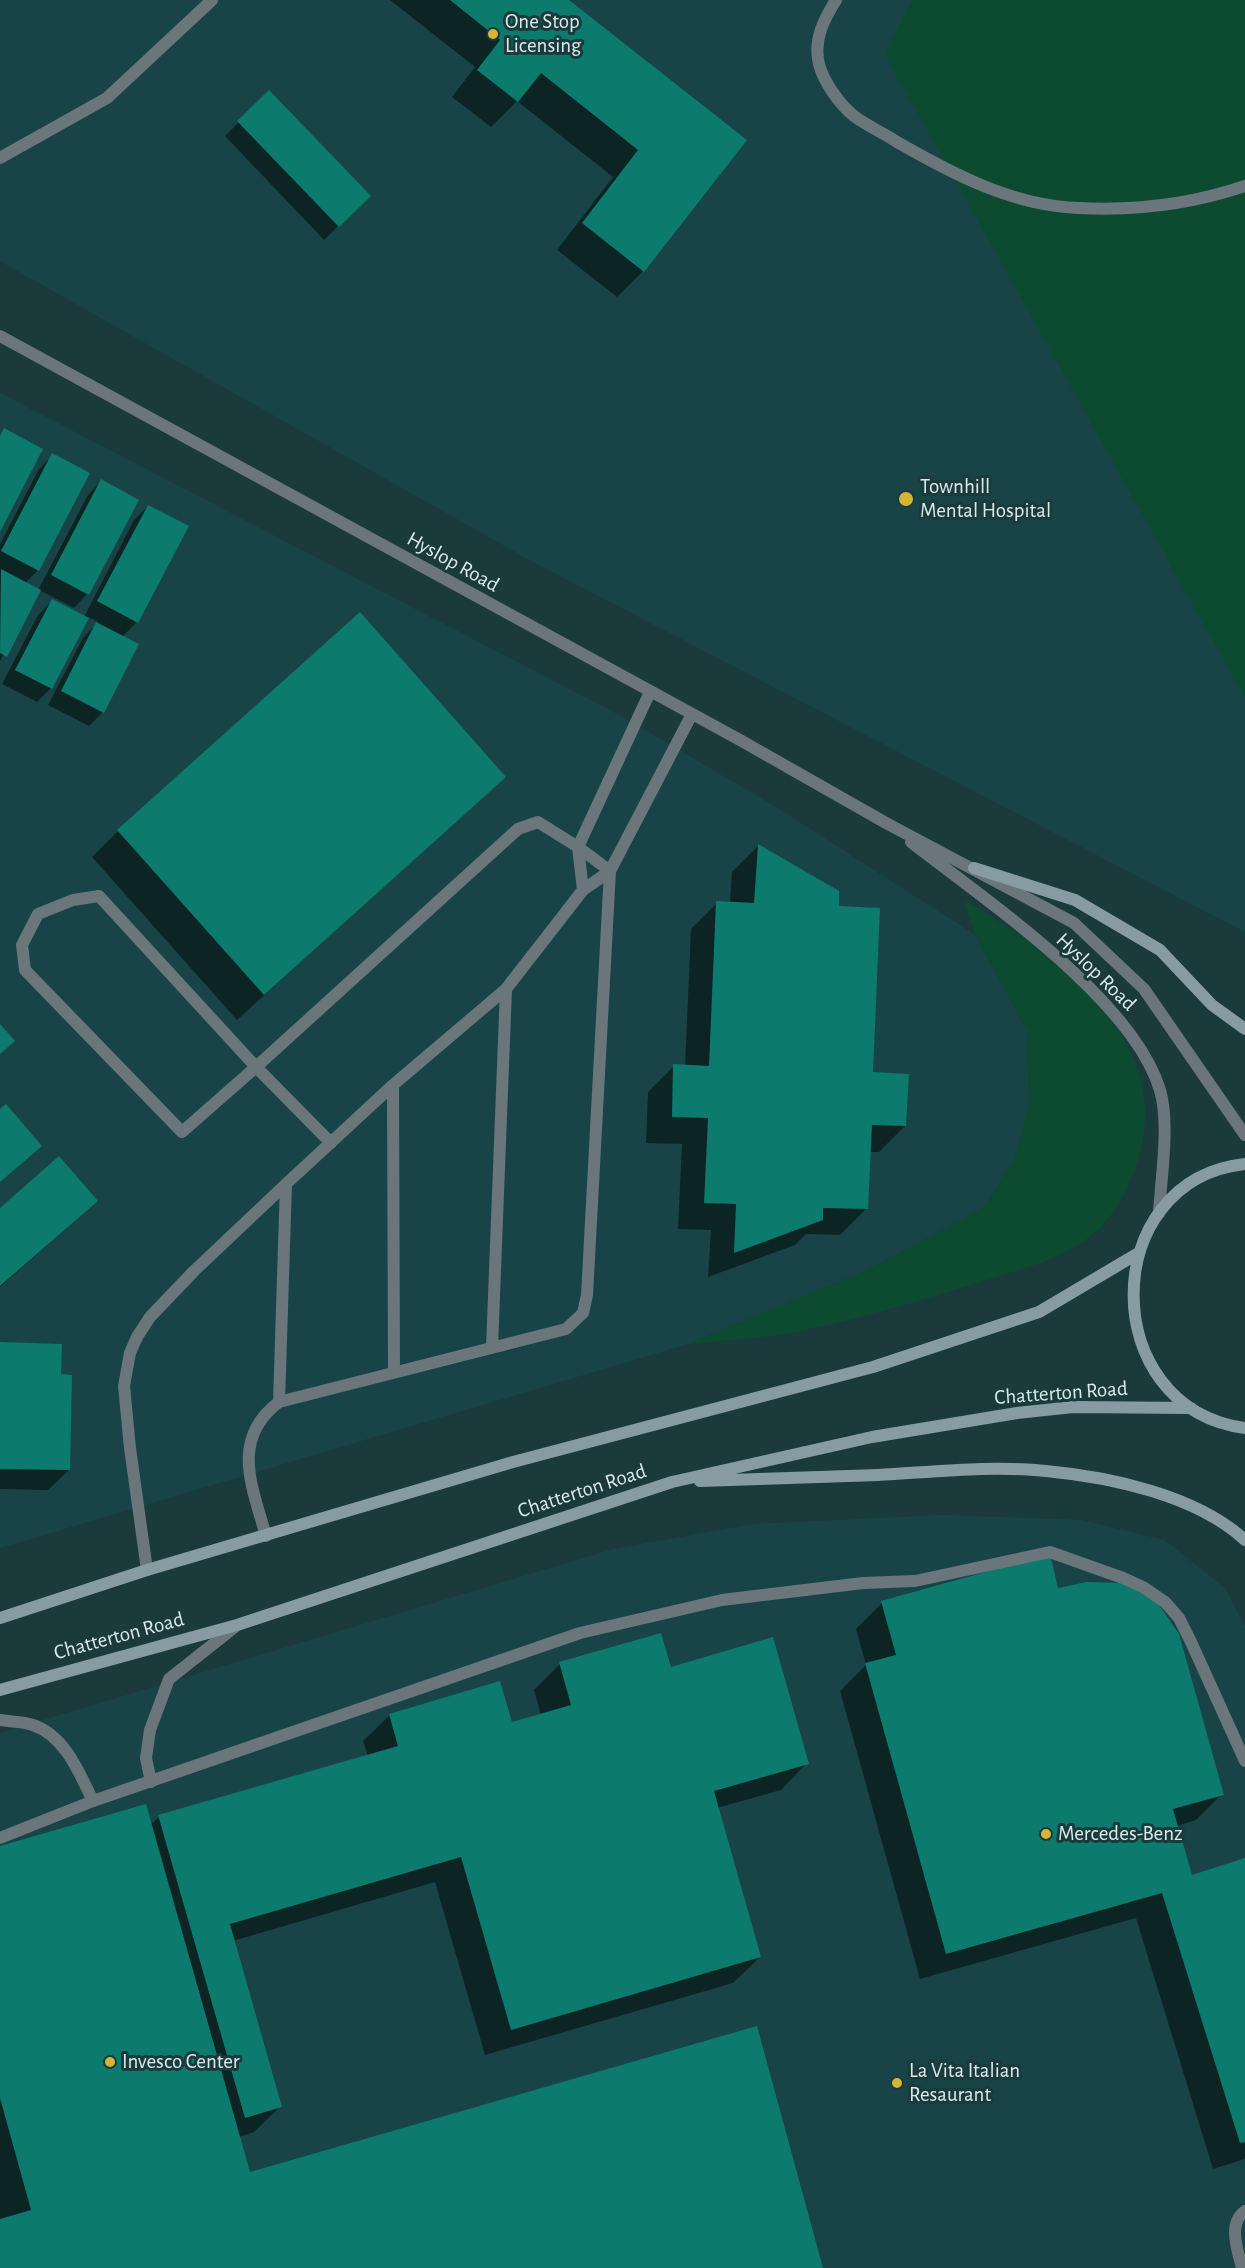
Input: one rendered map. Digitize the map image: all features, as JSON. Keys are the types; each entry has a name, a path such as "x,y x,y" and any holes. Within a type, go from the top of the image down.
{"street":[{"path":"836,0 825,18 818,49 819,64 831,88 853,116 949,172 1025,200 1078,208 1159,206 1207,198 1245,186"},
{"path":"0,158 107,98 209,1"},
{"name":"Hyslop Road","path":"0,336 692,714 886,823 1074,923 1144,989 1245,1135"},
{"path":"583,890 578,847 650,692"},
{"path":"266,1536 252,1484 248,1452 250,1437 259,1420 279,1402 566,1329 581,1315 585,1306 610,871 692,714"},
{"path":"331,1143 256,1067 99,896 74,900 38,914 22,945 25,970 182,1132 256,1067 518,829 538,822 578,847 610,871"},
{"name":"Hyslop Road","path":"886,823 1016,924 1086,984 1122,1021 1149,1062 1161,1092 1164,1125 1159,1213"},
{"path":"974,868 1075,900 1160,950 1212,1005 1245,1029"},
{"path":"147,1570 124,1386 130,1353 150,1317 286,1184 393,1085 506,989 583,890 610,871"},
{"path":"492,1347 506,989"},
{"path":"393,1085 394,1371"},
{"path":"1244,1429 1215,1420 1191,1407 1165,1385 1145,1356 1134,1323 1132,1288 1137,1254 1159,1213 1180,1192 1206,1175 1245,1164"},
{"path":"279,1402 286,1184"},
{"name":"Chatterton Road","path":"0,1618 147,1570 513,1462 873,1367 1040,1312 1137,1254"},
{"name":"Chatterton Road","path":"0,1690 237,1625 672,1482 872,1437 1017,1413 1073,1407 1191,1407"},
{"path":"672,1482 972,1470 1046,1470 1130,1485 1189,1504 1234,1529 1245,1540"},
{"path":"0,1838 93,1801 434,1681 580,1633 722,1600 863,1583 915,1581 1050,1552 1123,1578 1143,1587 1165,1602 1179,1618 1245,1761"},
{"path":"151,1782 146,1758 150,1730 169,1679 237,1625"},
{"path":"0,1720 34,1725 49,1733 62,1745 78,1769 93,1801"},
{"path":"1242,2268 1235,2227 1245,2211"}],"shaded area":[{"path":"0,0 1245,0 1245,932 535,563 0,261"},
{"path":"0,393 621,716 776,807 975,935 1027,1030 1029,1107 1014,1161 983,1208 868,1270 688,1344 0,1548"},
{"path":"942,1515 1082,1520 1164,1540 1224,1587 1245,1626 1245,2268 0,2268 0,1733 613,1549 755,1524"}],"green space":[{"path":"913,0 1245,0 1245,698 884,53"},
{"path":"964,900 999,921 1068,973 1099,1004 1124,1038 1140,1076 1145,1116 1138,1160 1119,1203 1106,1221 1088,1238 1063,1253 1022,1269 893,1308 805,1330 688,1344 868,1270 983,1208 1014,1161 1029,1107 1027,1030 975,935"}],"building":[{"path":"450,0 569,0 747,140 644,272 582,223 638,150 541,73 518,102 477,70 500,40"},
{"path":"269,90 371,196 339,227 237,121"},
{"path":"4,428 43,449 0,532 0,436"},
{"path":"52,453 90,473 39,571 1,551"},
{"path":"101,479 139,500 89,595 51,575"},
{"path":"148,505 189,526 138,623 97,601"},
{"path":"1,569 41,590 7,657 0,653"},
{"path":"52,599 89,618 52,689 15,670"},
{"path":"360,612 506,777 264,995 117,830"},
{"path":"96,622 139,644 104,713 61,691"},
{"path":"758,844 839,891 839,906 880,908 873,1072 909,1074 906,1126 872,1125 868,1209 823,1208 823,1220 734,1253 736,1204 704,1203 708,1118 672,1117 673,1064 709,1066 716,901 754,903"},
{"path":"0,1024 15,1041 0,1054"},
{"path":"6,1104 42,1146 0,1182 0,1109"},
{"path":"59,1156 98,1201 0,1286 0,1208"},
{"path":"0,1342 62,1344 61,1374 72,1375 70,1470 0,1469"},
{"name":"Mercedes-Benz","path":"1050,1554 1058,1588 1087,1582 1121,1583 1155,1599 1179,1634 1224,1795 1173,1809 1192,1875 1245,1858 1245,2142 1240,2143 1162,1893 946,1954 865,1663 896,1655 881,1601"},
{"name":"Invesco Center","path":"661,1633 671,1667 773,1637 809,1764 714,1791 761,1957 511,2030 461,1857 230,1924 282,2107 245,2118 158,1815 398,1746 389,1714 500,1681 512,1722 571,1705 559,1662"},
{"name":"Invesco Center","path":"146,1804 250,2172 757,2026 823,2268 0,2268 0,2219 31,2210 0,2098 0,1846"}],"place":[{"name":"One Stop Licensing","path":"493,34"},
{"name":"Townhill Mental Hospital","path":"906,499"},
{"name":"Mercedes-Benz","path":"1046,1834"},
{"name":"Invesco Center","path":"110,2062"},
{"name":"La Vita Italian Resaurant","path":"897,2083"}]}
